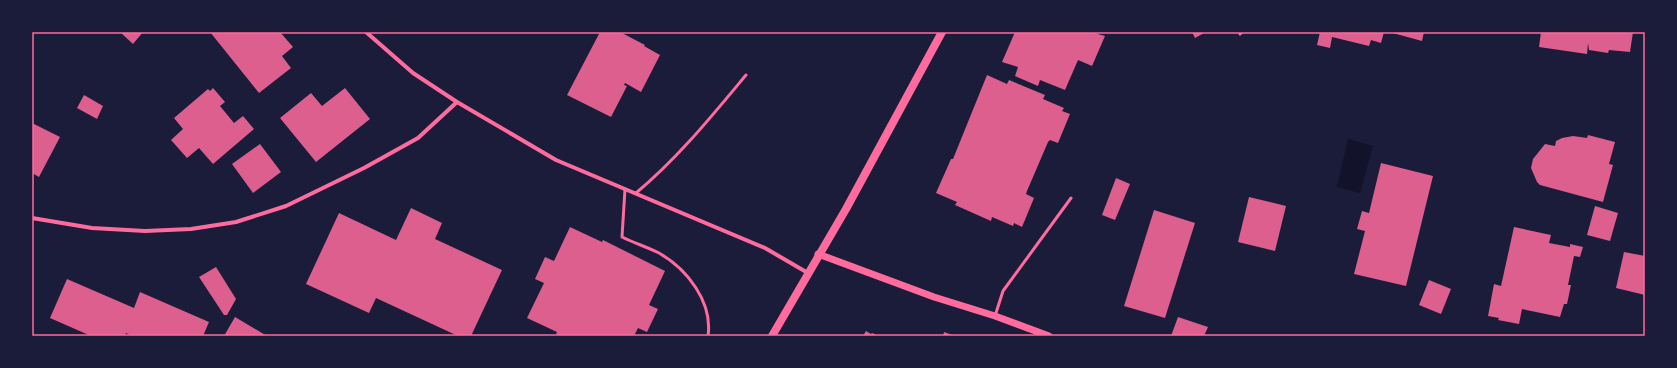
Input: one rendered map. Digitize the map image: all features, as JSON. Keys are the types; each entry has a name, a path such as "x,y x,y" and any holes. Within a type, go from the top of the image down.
{"main road":[{"path":"772,336 818,254 846,209 942,32"}],"street":[{"path":"367,33 413,73 457,102 556,160 765,248 808,272"},
{"path":"32,218 92,228 145,231 191,229 236,222 286,206 364,168 418,138 457,102"},
{"path":"818,254 1049,336"}],"lane":[{"path":"636,193 657,175 680,151 746,75"},
{"path":"625,188 622,237 659,254 690,280 700,295 708,313 708,336"},
{"path":"995,316 1003,291 1071,198"}],"shaded area":[{"path":"1348,139 1373,146 1360,193 1337,187"}],"building":[{"path":"120,32 143,32 133,44"},
{"path":"210,32 280,32 293,47 282,56 291,68 259,93"},
{"path":"600,32 620,32 660,55 641,92 625,83 624,85 627,86 611,117 567,95"},
{"path":"1015,32 1091,32 1105,36 1092,66 1078,60 1065,90 1040,80 1038,86 1015,76 1018,67 1002,62"},
{"path":"1192,32 1206,32 1195,38"},
{"path":"1320,32 1384,32 1381,43 1371,40 1369,46 1332,37 1330,48 1317,45"},
{"path":"1389,32 1424,32 1422,41"},
{"path":"1541,32 1633,32 1630,52 1609,50 1608,53 1589,50 1588,43 1587,54 1539,47"},
{"path":"987,75 1007,84 1009,80 1045,95 1043,99 1064,108 1062,111 1070,114 1058,143 1050,140 1048,142 1027,191 1026,194 1034,198 1022,227 1014,223 1013,226 992,217 991,221 955,205 957,202 936,193 951,159 953,159"},
{"path":"213,88 225,102 220,106 234,123 243,116 254,129 213,164 199,148 187,158 171,140 183,129 174,118 208,89 210,91"},
{"path":"345,88 370,119 316,162 280,118 311,93 322,106"},
{"path":"84,95 103,106 97,119 77,108"},
{"path":"32,123 60,137 39,177 32,173"},
{"path":"1588,135 1615,142 1609,164 1613,165 1603,202 1540,185 1537,182 1531,168 1533,159 1545,144 1555,146 1556,141 1562,138 1573,136 1587,138"},
{"path":"260,144 281,172 253,193 232,164"},
{"path":"1381,163 1433,176 1406,286 1354,274 1365,231 1357,229 1362,211 1369,213"},
{"path":"1116,178 1130,184 1115,220 1102,215"},
{"path":"1249,197 1286,206 1275,251 1238,242"},
{"path":"1595,206 1618,213 1610,241 1587,235"},
{"path":"411,208 442,223 435,239 502,270 471,336 458,336 376,298 369,313 306,284 339,213 396,240"},
{"path":"1154,210 1195,223 1165,318 1124,306"},
{"path":"570,227 602,242 603,240 665,271 649,305 658,309 647,332 638,328 634,336 561,336 556,334 557,332 527,318 544,283 535,279 545,257 554,261"},
{"path":"1514,227 1551,235 1549,243 1570,247 1570,244 1583,247 1580,257 1574,256 1568,285 1571,285 1567,304 1564,304 1560,317 1522,309 1519,324 1498,320 1499,318 1488,316 1494,284 1501,286"},
{"path":"1624,252 1645,256 1645,295 1616,288"},
{"path":"216,267 236,299 227,315 224,315 199,277"},
{"path":"67,279 134,308 140,292 209,322 203,336 132,336 126,333 125,336 91,336 50,318"},
{"path":"1429,280 1451,289 1441,314 1419,305"},
{"path":"235,317 267,336 224,336"},
{"path":"1178,317 1208,327 1204,336 1171,336"},
{"path":"866,331 871,334 872,333 879,336 863,336"},
{"path":"944,332 955,336 943,336"}]}
